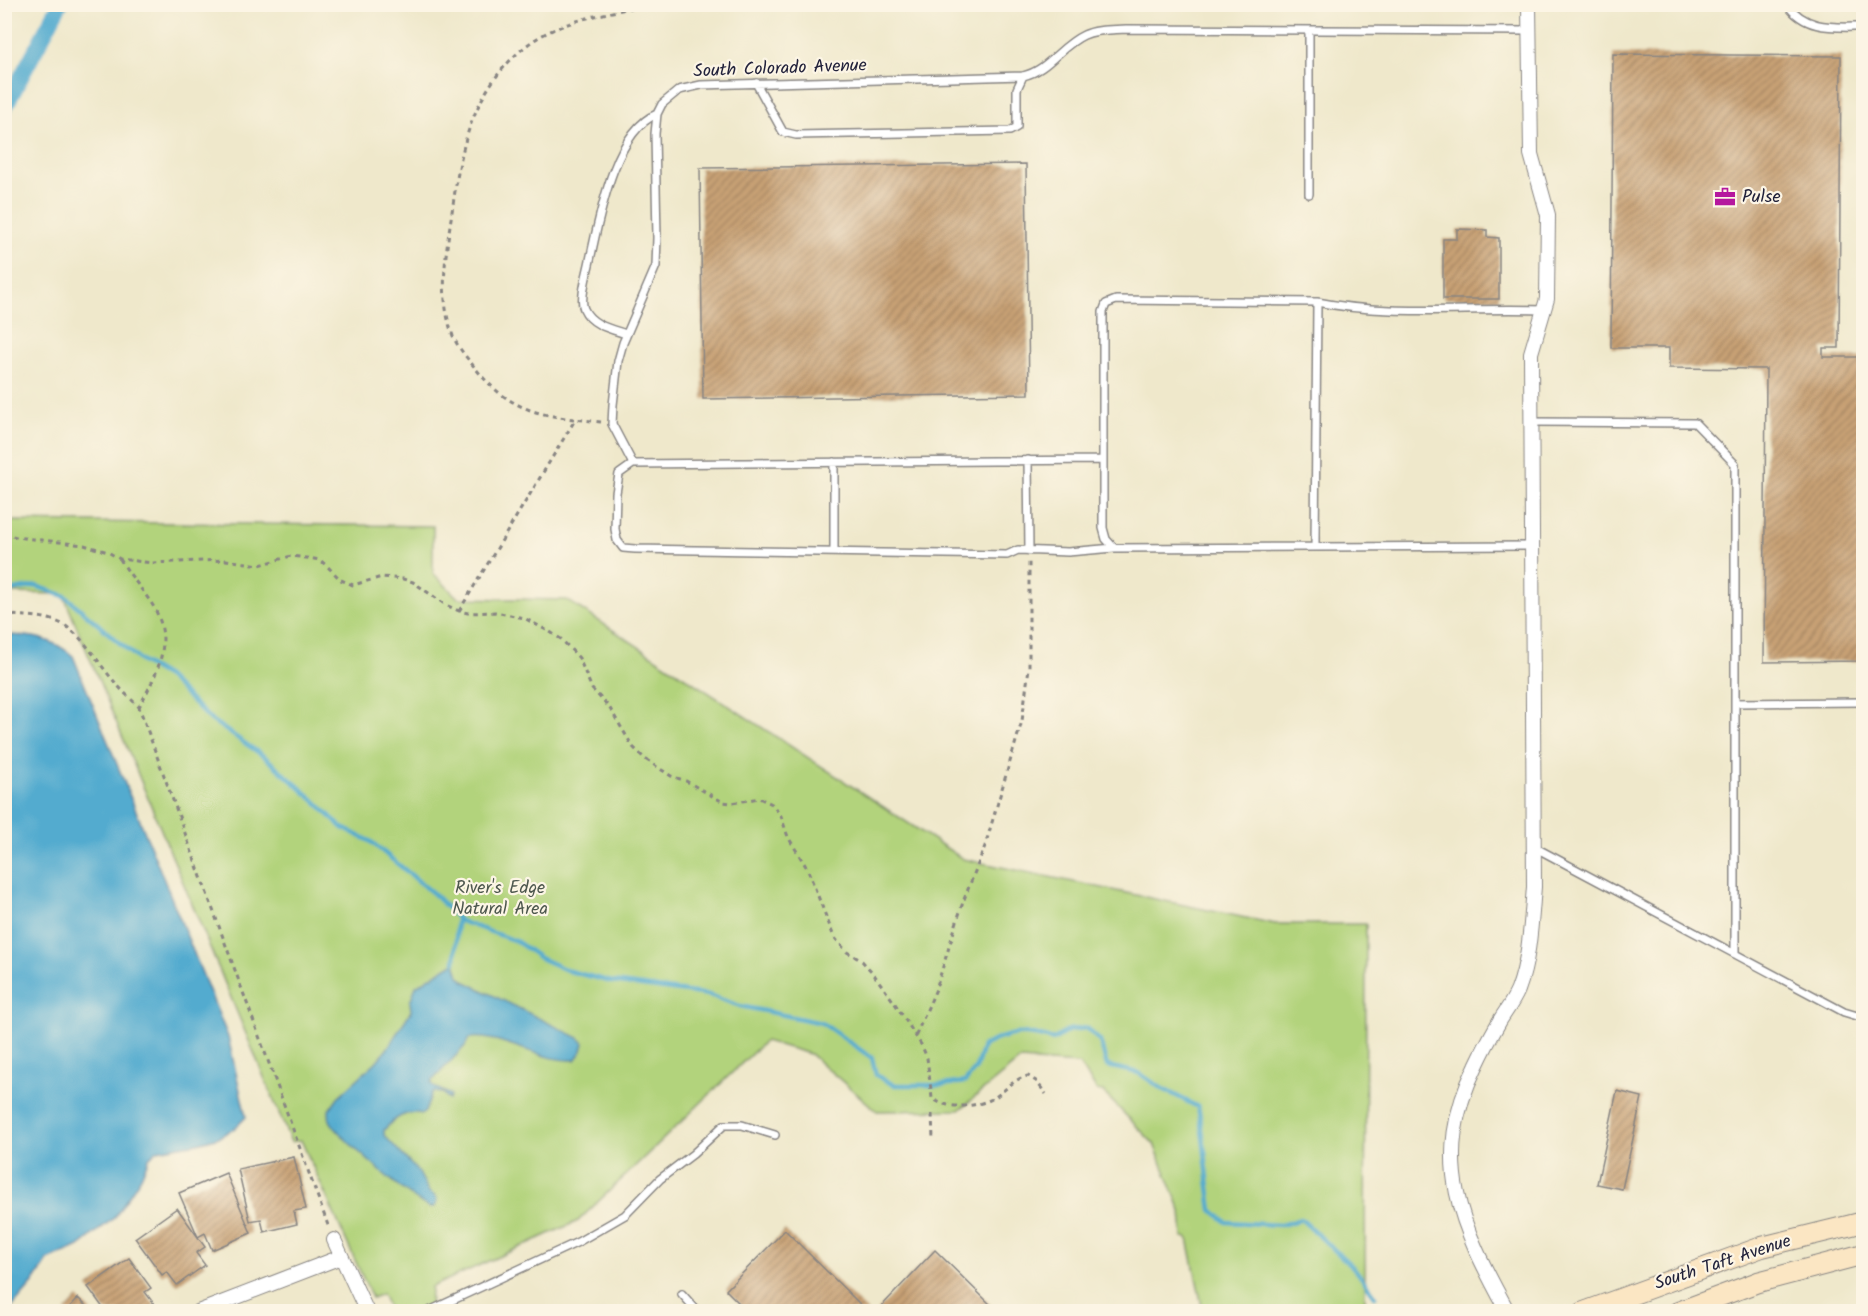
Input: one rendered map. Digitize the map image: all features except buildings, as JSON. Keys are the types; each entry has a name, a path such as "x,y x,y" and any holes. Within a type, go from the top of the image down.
{"main road":[{"name":"South Taft Avenue","path":"1584,1311 1762,1247 1863,1222"},
{"name":"South Taft Avenue","path":"1678,1311 1758,1282 1863,1254"}],"street":[{"path":"1508,1311 1488,1275 1463,1220 1454,1177 1452,1154 1462,1096 1499,1022 1517,993 1524,971 1529,945 1534,887 1531,353 1547,299 1548,215 1531,154 1529,4"},
{"path":"334,1240 367,1311"},
{"path":"198,1311 341,1257"}],"lane":[{"path":"1786,4 1794,15 1818,26 1863,27"},
{"name":"South Colorado Avenue","path":"626,334 605,328 590,319 583,308 584,289 603,201 612,174 632,134 646,118 657,114 662,104 679,90 701,85 1023,76 1040,70 1084,34 1126,29 1529,31"},
{"path":"1309,30 1309,194"},
{"path":"756,83 783,132 796,135 1010,131 1017,127 1017,89 1023,76"},
{"path":"633,464 612,424 618,361 626,334 656,266 655,134 657,114"},
{"path":"1114,548 1106,539 1103,528 1103,312 1106,304 1116,300 1317,302 1383,310 1544,310"},
{"path":"1315,547 1317,302"},
{"path":"1531,422 1695,423 1735,464 1735,954"},
{"path":"1028,460 1029,551"},
{"path":"1103,460 633,464 619,474 615,493 616,540 623,548 1007,555 1018,550 1068,552 1114,548 1532,546"},
{"path":"834,462 834,552"},
{"path":"1735,703 1863,702"},
{"path":"1534,848 1844,1012 1863,1018"},
{"path":"427,1311 579,1242 625,1215 660,1179 693,1154 724,1125 742,1125 775,1135"},
{"path":"682,1294 698,1311"}],"path":[{"path":"612,424 555,417 510,401 481,376 454,337 445,298 446,252 457,177 467,134 480,99 508,63 522,49 562,26 647,4"},
{"path":"459,611 575,420"},
{"path":"4,533 16,537 84,545 108,552 120,559 152,562 226,560 260,565 282,558 301,556 320,560 341,580 353,585 382,577 413,582 446,605 459,611 495,612 524,618 561,639 579,658 592,689 609,707 633,747 658,768 723,802 759,798 772,804 782,816 788,837 807,868 834,937 847,952 862,961 872,972 916,1036 927,1058 932,1098 947,1106 980,1103 999,1095 1016,1079 1028,1076 1036,1081 1046,1094"},
{"path":"916,1036 936,989 963,902 985,846 1022,721 1029,668 1029,551"},
{"path":"120,559 151,603 164,629 158,671 139,707"},
{"path":"4,615 43,617 64,625 139,707 334,1240"},
{"path":"932,1114 933,1139"}],"green space":[{"name":"River's Edge Natural Area","path":"5,521 433,526 433,573 458,598 567,600 963,859 1275,924 1366,924 1365,1311 1203,1311 1188,1238 1183,1237 1181,1211 1154,1144 1103,1092 1097,1090 1079,1064 1020,1060 959,1110 877,1111 810,1054 765,1041 578,1221 431,1287 430,1311 390,1311 382,1294 372,1298 301,1140 291,1142 63,594 5,593"}],"water":[{"path":"4,635 49,641 73,656 228,1037 246,1117 235,1128 219,1137 157,1150 149,1158 141,1177 115,1217 79,1246 48,1260 33,1283 8,1312 4,1311"},
{"path":"455,962 459,976 466,982 579,1038 584,1043 582,1051 575,1060 548,1057 493,1040 469,1038 465,1046 431,1082 434,1087 451,1095 449,1100 443,1093 432,1092 425,1112 401,1116 384,1130 384,1135 419,1173 429,1192 436,1197 435,1206 431,1208 409,1194 360,1153 335,1128 330,1120 329,1110 338,1097 387,1049 411,1011 410,1002 416,986"}],"waterway":[{"path":"4,109 60,4"},
{"path":"4,592 36,586 65,596 142,662 167,677 211,720 265,757 341,827 370,841 434,894 460,921 516,941 540,958 569,971 612,982 709,995 740,1006 822,1023 872,1058 876,1075 894,1085 942,1085 965,1082 976,1068 983,1046 992,1041 1017,1034 1034,1035 1053,1040 1069,1030 1086,1028 1100,1041 1107,1066 1139,1073 1161,1088 1198,1107 1212,1210 1226,1222 1281,1225 1301,1219 1355,1269 1375,1296"},
{"path":"455,962 457,917"}],"place":[{"name":"Pulse","path":"1725,197"}]}
